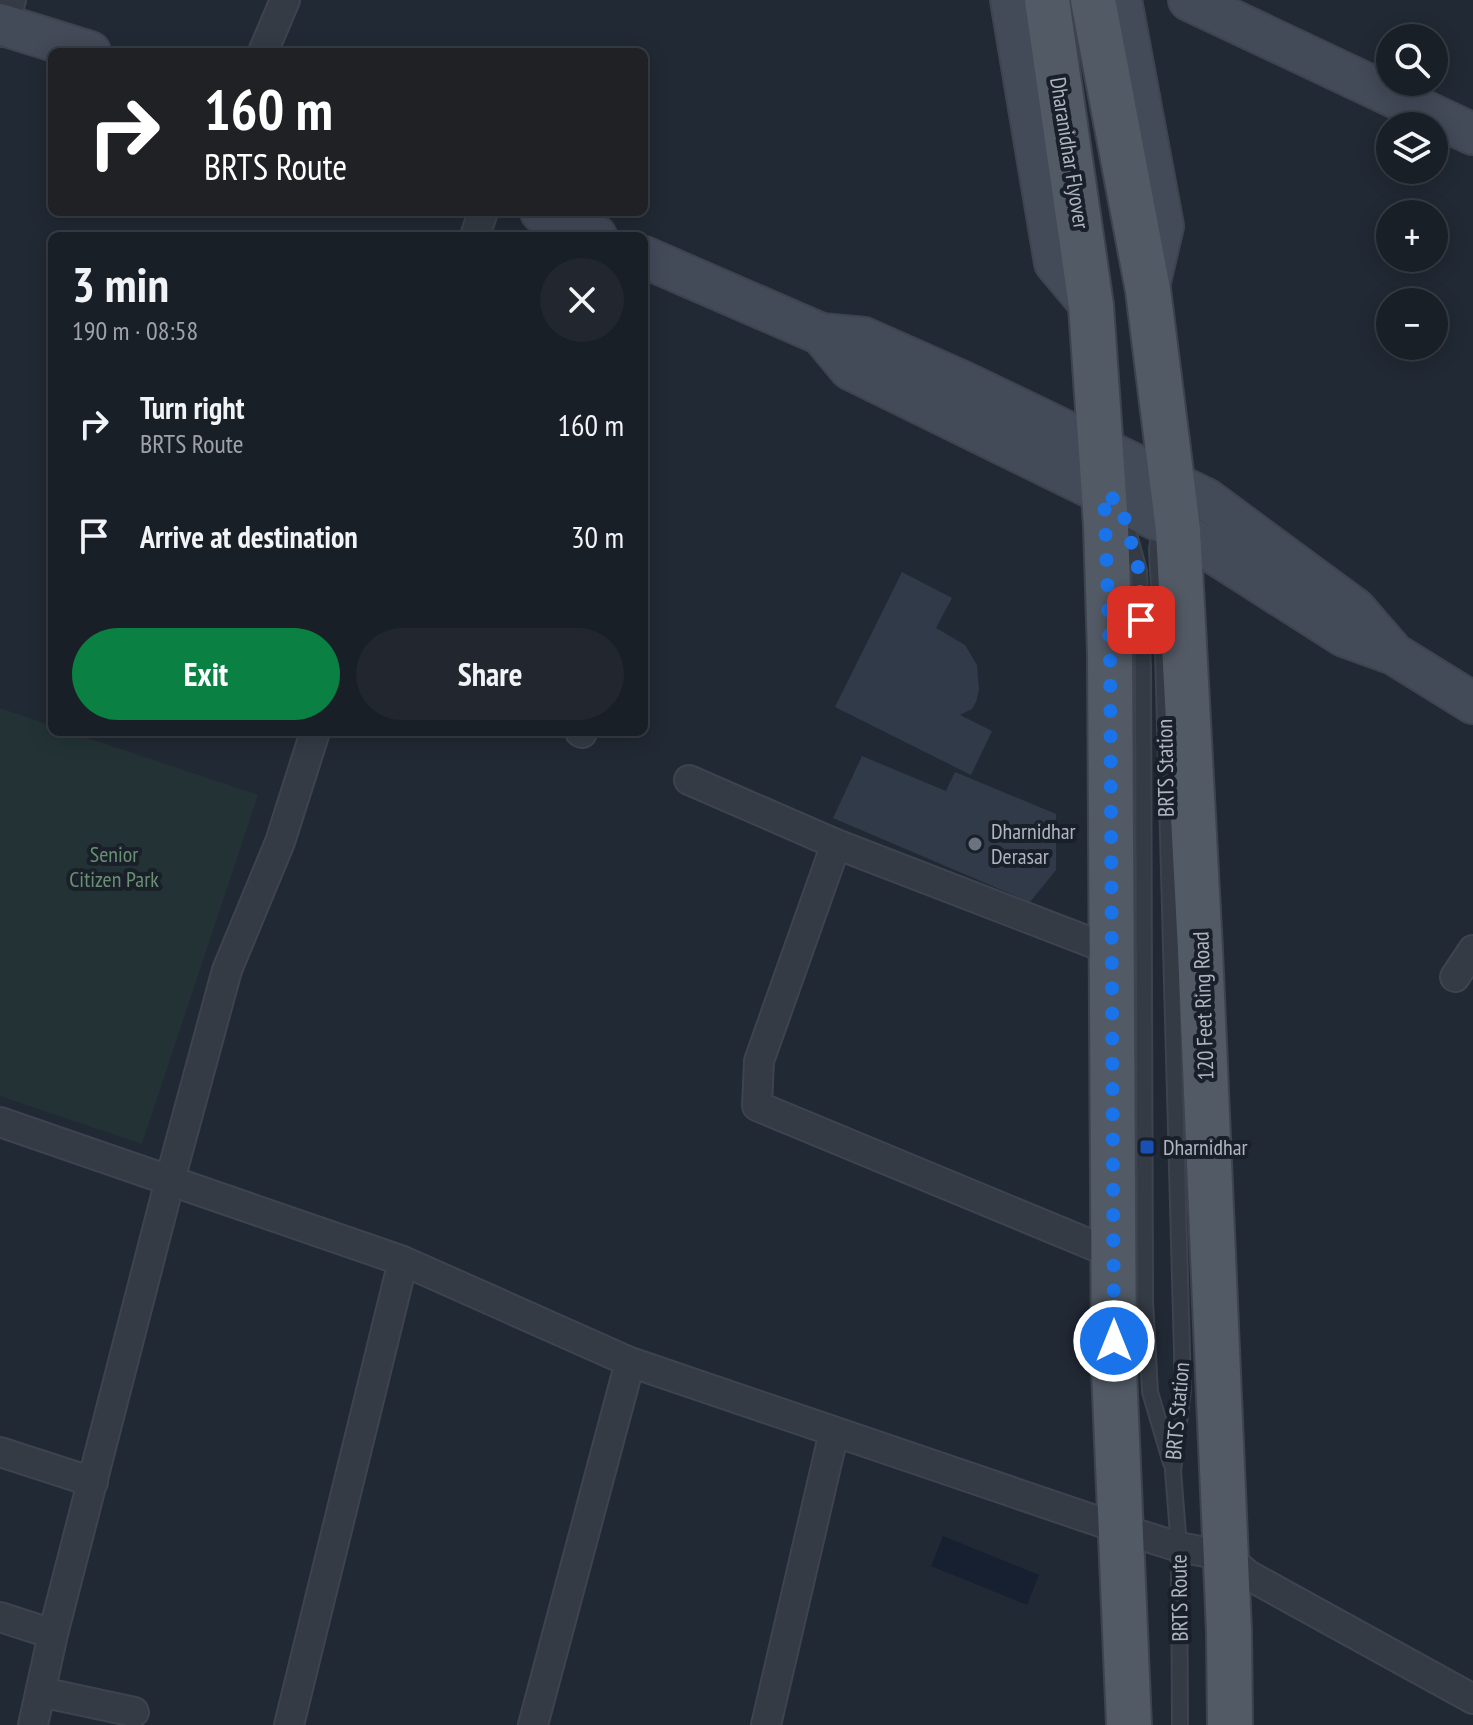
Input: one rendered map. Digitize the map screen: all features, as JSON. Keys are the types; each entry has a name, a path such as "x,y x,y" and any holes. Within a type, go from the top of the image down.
{"main road":[{"name":"Dharanidhar Flyover","path":"1047,0 1091,306"},
{"path":"1093,0 1148,290"},
{"name":"120 Feet Ring Road","path":"1148,290 1171,511 1201,966 1226,1556 1230,1725"},
{"path":"1091,306 1100,433 1112,498 1114,1370 1129,1725"}],"street":[{"path":"265,48 285,0"},
{"path":"1011,0 1055,263 1091,306"},
{"path":"1121,0 1163,226 1148,290"},
{"path":"1189,0 1473,134"},
{"path":"4,20 79,48"},
{"path":"550,216 587,232"},
{"path":"648,259 821,334 864,338 1100,433 1171,511"},
{"path":"821,334 850,369 1112,498 1171,511 1206,499 1355,609 1394,654 1473,703"},
{"path":"33,1725 53,1634 227,970 280,842 314,736"},
{"path":"689,780 836,844 1111,950"},
{"path":"836,844 759,1061 757,1106 1114,1254"},
{"path":"1455,977 1473,950"},
{"path":"0,1122 403,1261 630,1362 1121,1529 1179,1547 1226,1556 1248,1575 1473,1699"},
{"path":"289,1725 403,1261"},
{"path":"533,1725 630,1362"},
{"path":"766,1725 834,1432"},
{"path":"0,1452 93,1482"},
{"path":"0,1617 53,1634"},
{"path":"41,1692 134,1712"}],"lane":[{"name":"BRTS Station","path":"1112,498 1139,571 1143,668 1145,1301 1150,1392 1173,1471"},
{"name":"BRTS Station","path":"1171,511 1157,549 1183,1389 1173,1471"},
{"name":"BRTS Route","path":"1173,1471 1179,1547 1180,1725"}],"green space":[{"name":"Senior Citizen Park","path":"0,708 48,725 48,736 82,736 258,795 142,1144 0,1096"}],"water":[{"path":"943,1536 1039,1575 1027,1605 931,1566"}],"building":[{"path":"902,572 952,598 936,628 965,645 977,665 979,690 976,702 972,709 960,715 992,731 971,775 835,707"},
{"name":"Dharnidhar Derasar","path":"862,756 946,791 955,772 1056,814 1056,870 1030,902 833,818"}],"place":[{"name":"Dharnidhar Derasar","path":"975,844"},
{"name":"Dharnidhar","path":"1147,1147"}],"route":[{"path":"1114,1341 1110,654 1104,494 1120,502 1139,571 1141,620"}]}
